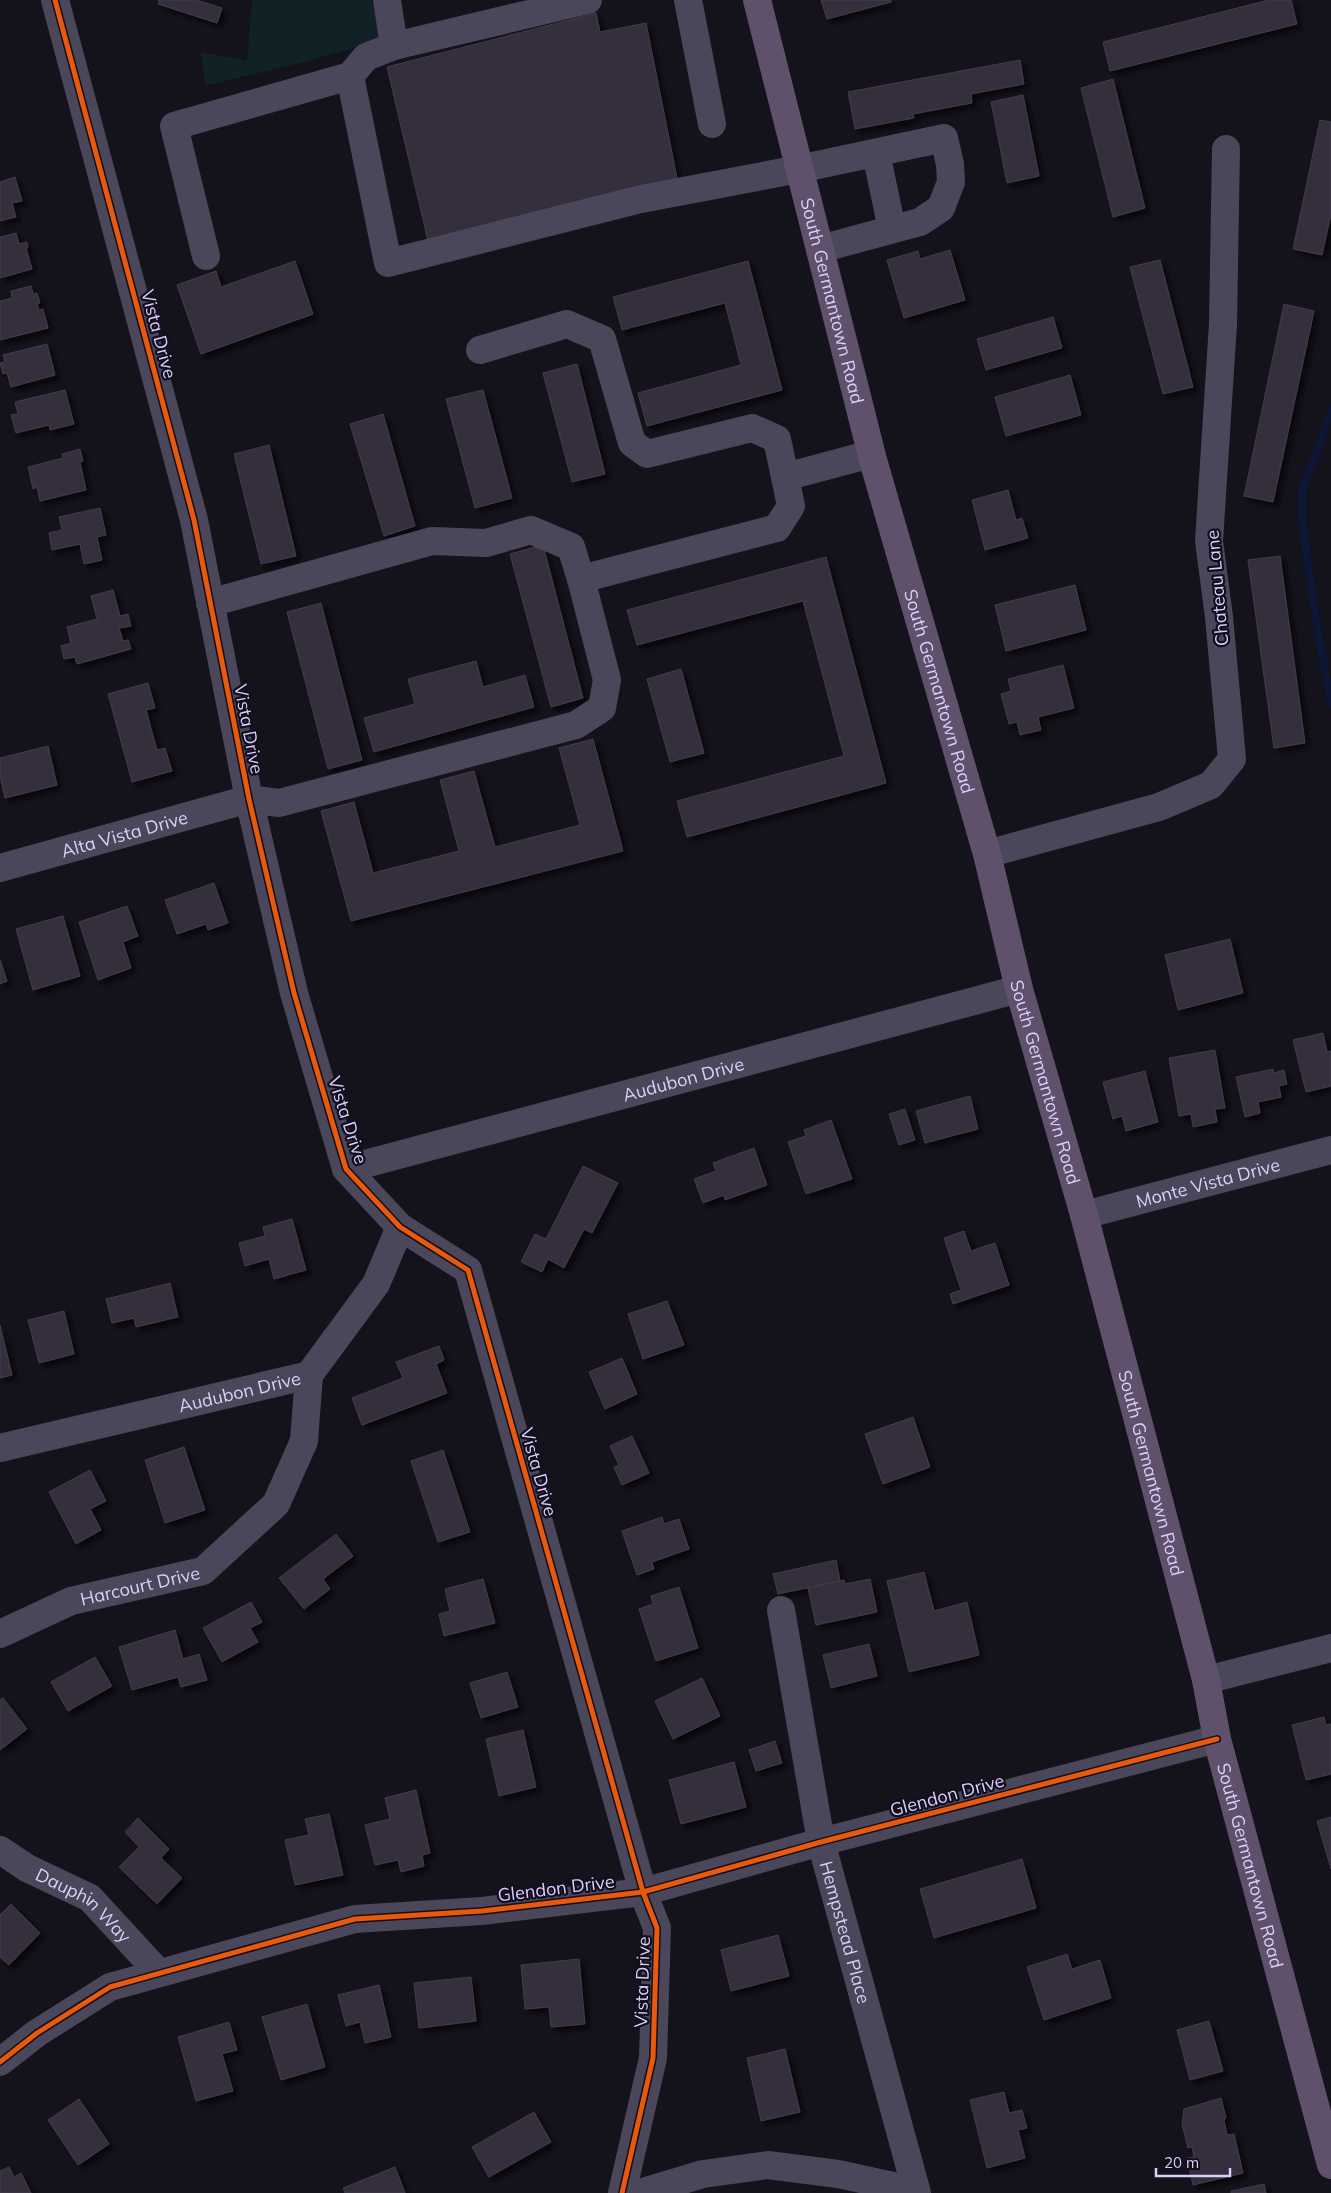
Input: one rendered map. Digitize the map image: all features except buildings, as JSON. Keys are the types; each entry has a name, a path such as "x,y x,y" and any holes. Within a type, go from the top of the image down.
{"main road":[{"name":"South Germantown Road","path":"757,0 871,454 987,854 1020,989 1084,1215 1206,1680 1217,1739 1331,2165"}],"street":[{"name":"Vista Drive","path":"55,0 194,520 249,799 294,993 346,1169 400,1226 468,1270 643,1892 657,1928 653,2058 622,2193"},
{"path":"387,0 394,46"},
{"path":"206,256 174,126 350,76 366,57 394,46 588,0"},
{"path":"688,0 712,124"},
{"path":"350,76 388,262 641,199 876,154 944,138 950,164 951,182 941,208 920,222 820,249"},
{"name":"Chateau Lane","path":"987,854 1159,807 1211,785 1232,759 1219,617 1209,541 1222,324 1226,149"},
{"path":"876,154 892,229"},
{"path":"480,350 567,324 602,338 632,443 647,454 752,428 777,439 791,506 777,528 581,579"},
{"path":"785,477 871,454"},
{"path":"210,603 432,541 486,543 531,530 571,547 608,680 602,708 576,725 279,803 249,799"},
{"name":"Alta Vista Drive","path":"0,868 249,799"},
{"name":"Audubon Drive","path":"346,1169 1020,989"},
{"name":"Monte Vista Drive","path":"1084,1215 1331,1150"},
{"name":"Audubon Drive","path":"0,1448 310,1375 376,1284 400,1226"},
{"name":"Harcourt Drive","path":"0,1634 71,1601 203,1571 276,1504 304,1441 310,1375"},
{"name":"Hempstead Place","path":"781,1610 821,1842 916,2192"},
{"path":"1206,1680 1331,1648"},
{"name":"Glendon Drive","path":"0,2062 37,2033 110,1987 355,1919 482,1911 643,1892 821,1842 1217,1739"},
{"name":"Dauphin Way","path":"0,1850 27,1868 90,1898 159,1973"},
{"path":"640,2193 703,2174 768,2165 838,2174 916,2192"}],"shaded area":[{"path":"252,0 371,0 383,39 308,61 205,86 201,52 247,61"}],"waterway":[{"path":"1331,410 1302,489 1302,520 1315,615 1331,702"}],"cycle path":[{"path":"55,0 194,520 249,799 294,993 346,1169 400,1227 468,1270 643,1892 657,1928 653,2058 622,2193"},
{"path":"0,2062 37,2033 110,1987 355,1919 482,1911 643,1892 821,1842 1217,1739"}]}
